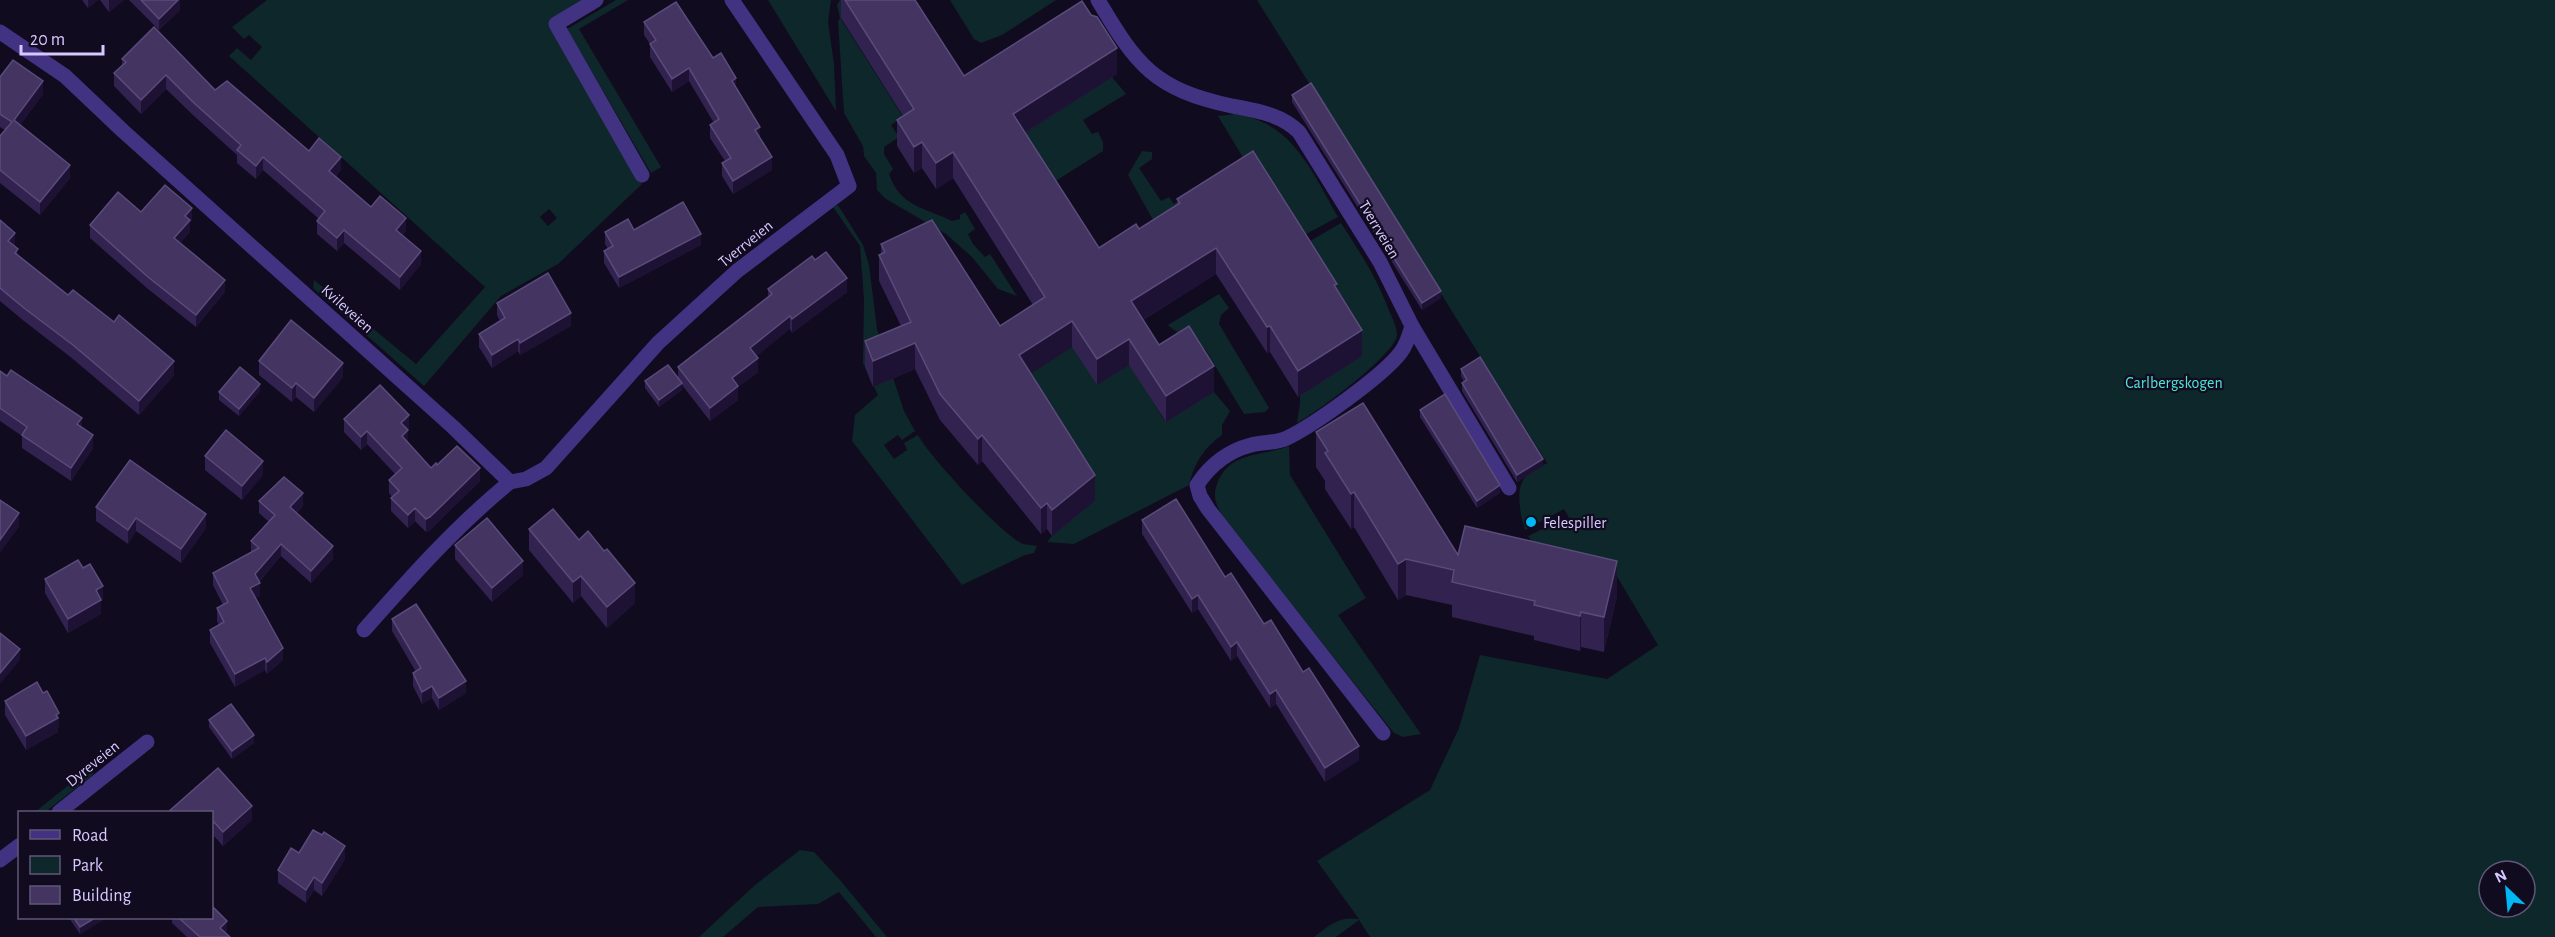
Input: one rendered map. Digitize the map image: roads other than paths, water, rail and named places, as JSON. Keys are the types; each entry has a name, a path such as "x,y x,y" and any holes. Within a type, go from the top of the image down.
{"street":[{"path":"596,0 556,24 642,174"},
{"name":"Tverrveien","path":"510,482 526,479 546,468 658,343 737,271 849,186 837,155 732,0"},
{"name":"Tverrveien","path":"1098,0 1133,54 1151,73 1167,85 1208,100 1271,114 1290,123 1299,132 1380,262 1432,363 1509,488"},
{"name":"Kvileveien","path":"0,32 65,76 123,131 453,427 510,482"},
{"path":"1383,733 1208,509 1200,496 1197,485 1218,460 1252,444 1275,443 1289,437 1355,393 1400,354 1407,343 1412,326"},
{"path":"364,630 416,571 474,511 510,482"},
{"name":"Dyreveien","path":"61,811 147,742"},
{"path":"0,861 18,847"}],"place":[{"name":"Felespiller","path":"1531,522"}],"park label":[{"name":"Carlbergskogen","path":"2174,382"}]}
